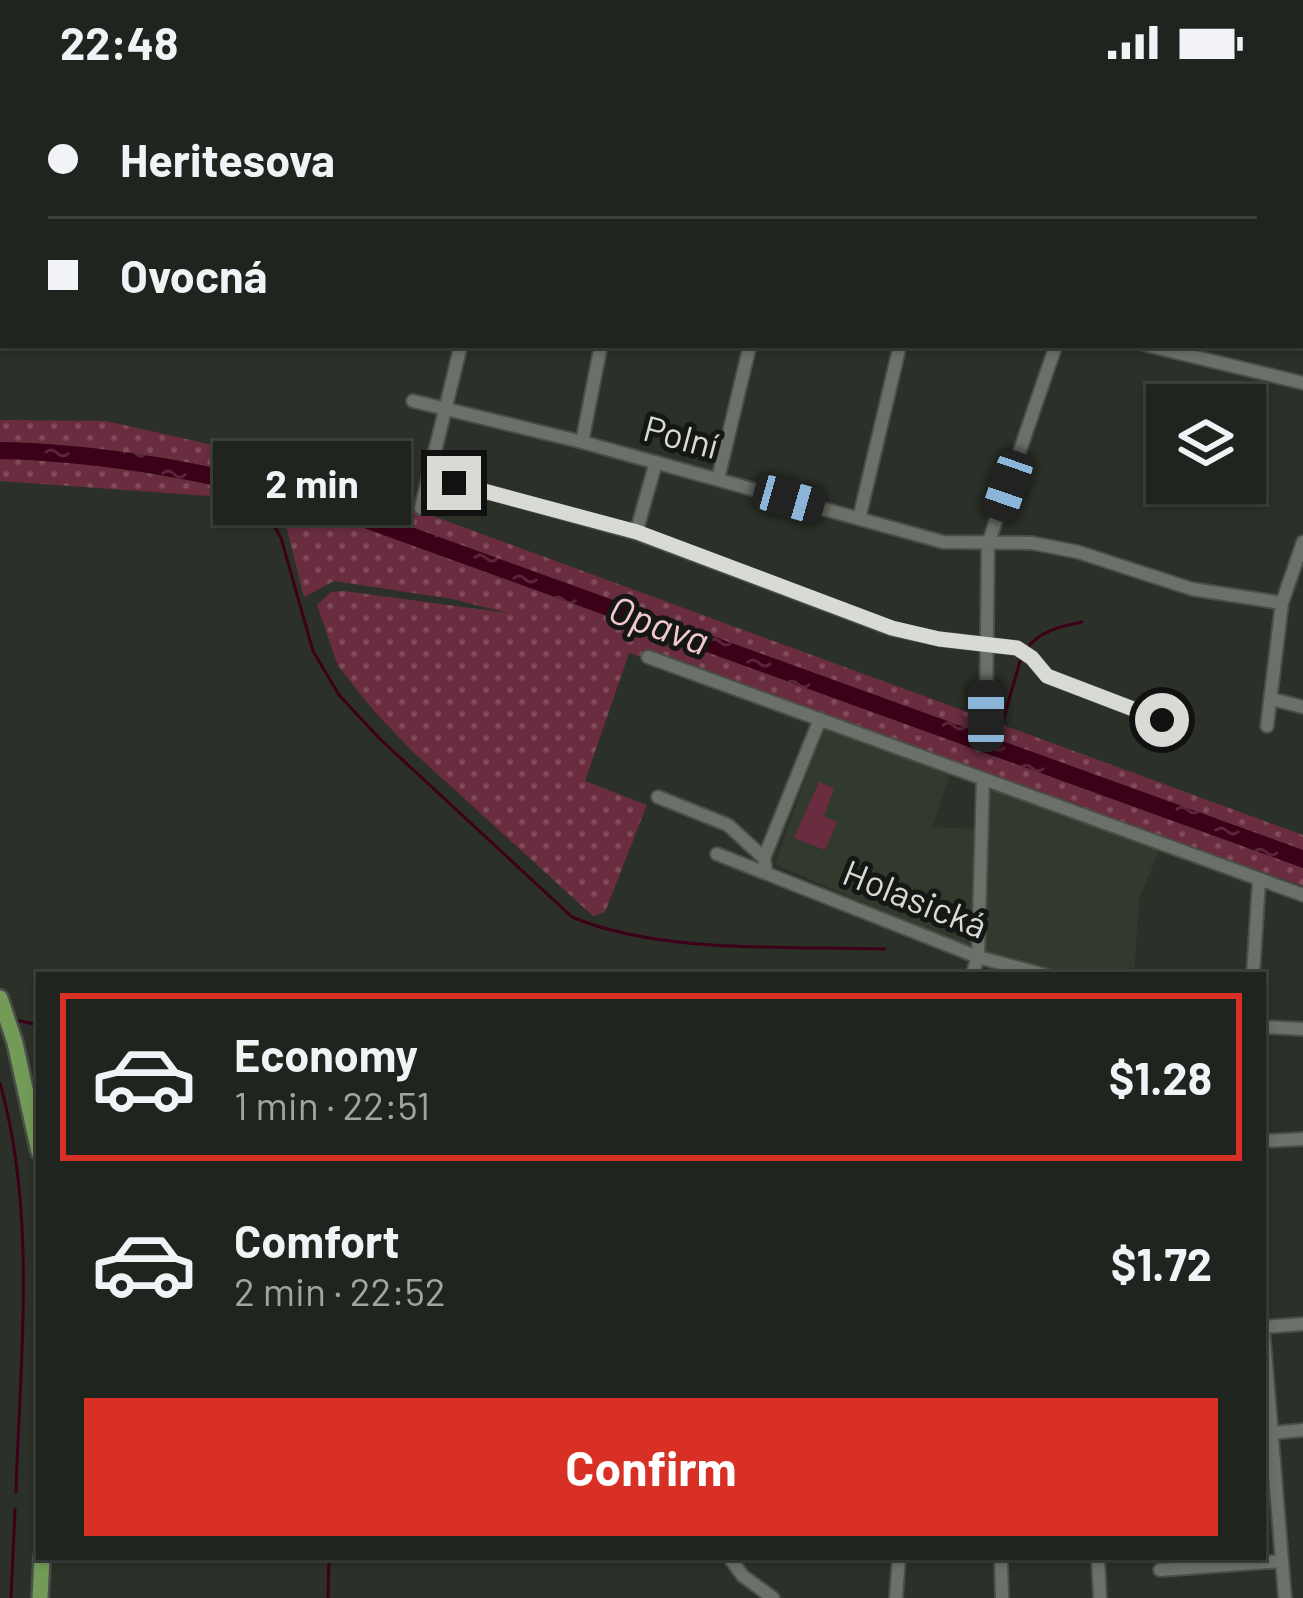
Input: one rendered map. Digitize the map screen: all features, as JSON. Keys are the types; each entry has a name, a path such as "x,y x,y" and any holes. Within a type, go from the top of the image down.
{"main road":[{"path":"0,998 36,1137"},
{"path":"40,1598 42,1560"}],"street":[{"path":"422,508 460,348"},
{"path":"582,442 600,348"},
{"path":"718,478 749,348"},
{"path":"860,519 899,348"},
{"path":"986,716 988,544 1055,348"},
{"path":"1158,348 1303,383"},
{"name":"Polní","path":"413,400 943,542 1032,543 1078,552 1192,590 1282,603"},
{"path":"637,532 656,462"},
{"path":"430,476 637,532 892,628 1017,648 1047,676 1162,720"},
{"path":"1267,726 1282,603 1303,542"},
{"path":"648,657 1303,895"},
{"path":"1271,699 1303,707"},
{"path":"765,865 820,719"},
{"path":"973,972 978,957 983,778"},
{"name":"Holasická","path":"658,796 728,825 765,865"},
{"name":"Holasická","path":"717,854 765,865 978,957 1034,972"},
{"path":"1253,972 1259,881"},
{"path":"1266,1027 1303,1029"},
{"path":"1266,1141 1303,1138"},
{"path":"1266,1327 1303,1324"},
{"path":"1266,1362 1285,1598"},
{"path":"1272,1433 1303,1430"},
{"path":"731,1560 743,1576 773,1598"},
{"path":"896,1598 899,1560"},
{"path":"1001,1560 1002,1598"},
{"path":"1098,1560 1100,1598"},
{"path":"1160,1570 1177,1562 1282,1561"}],"shaded area":[{"path":"0,420 106,421 332,472 422,512 1303,835 1303,850 337,500 171,459 0,442"},
{"path":"0,458 168,476 331,516 1303,868 1303,886 629,653 585,781 647,805 605,912 593,916 374,711 338,666 317,605 331,592 344,591 508,613 452,599 334,581 304,597 284,517 255,517 237,498 0,481"},
{"path":"824,726 950,773 932,827 975,829 971,950 775,864"},
{"path":"819,782 834,788 824,816 837,822 825,850 794,838"},
{"path":"989,787 1159,850 1139,900 1134,972 1058,972 983,954"}],"water":[{"name":"Opava","path":"0,442 170,459 337,500 1303,850 1303,868 331,516 167,476 0,459"}],"waterway":[{"path":"247,489 258,502"},
{"path":"267,513 281,538 313,651 339,695 572,917 607,929 684,943 885,949"},
{"path":"1026,650 1044,634 1082,622"},
{"path":"997,741 1021,658"},
{"path":"11,1019 36,1024"},
{"path":"0,1083 19,1184 22,1235 16,1492"},
{"path":"11,1598 15,1509"},
{"path":"328,1598 329,1560"}],"route":[{"path":"454,483 637,532 892,628 1017,648 1047,676 1162,720"}]}
